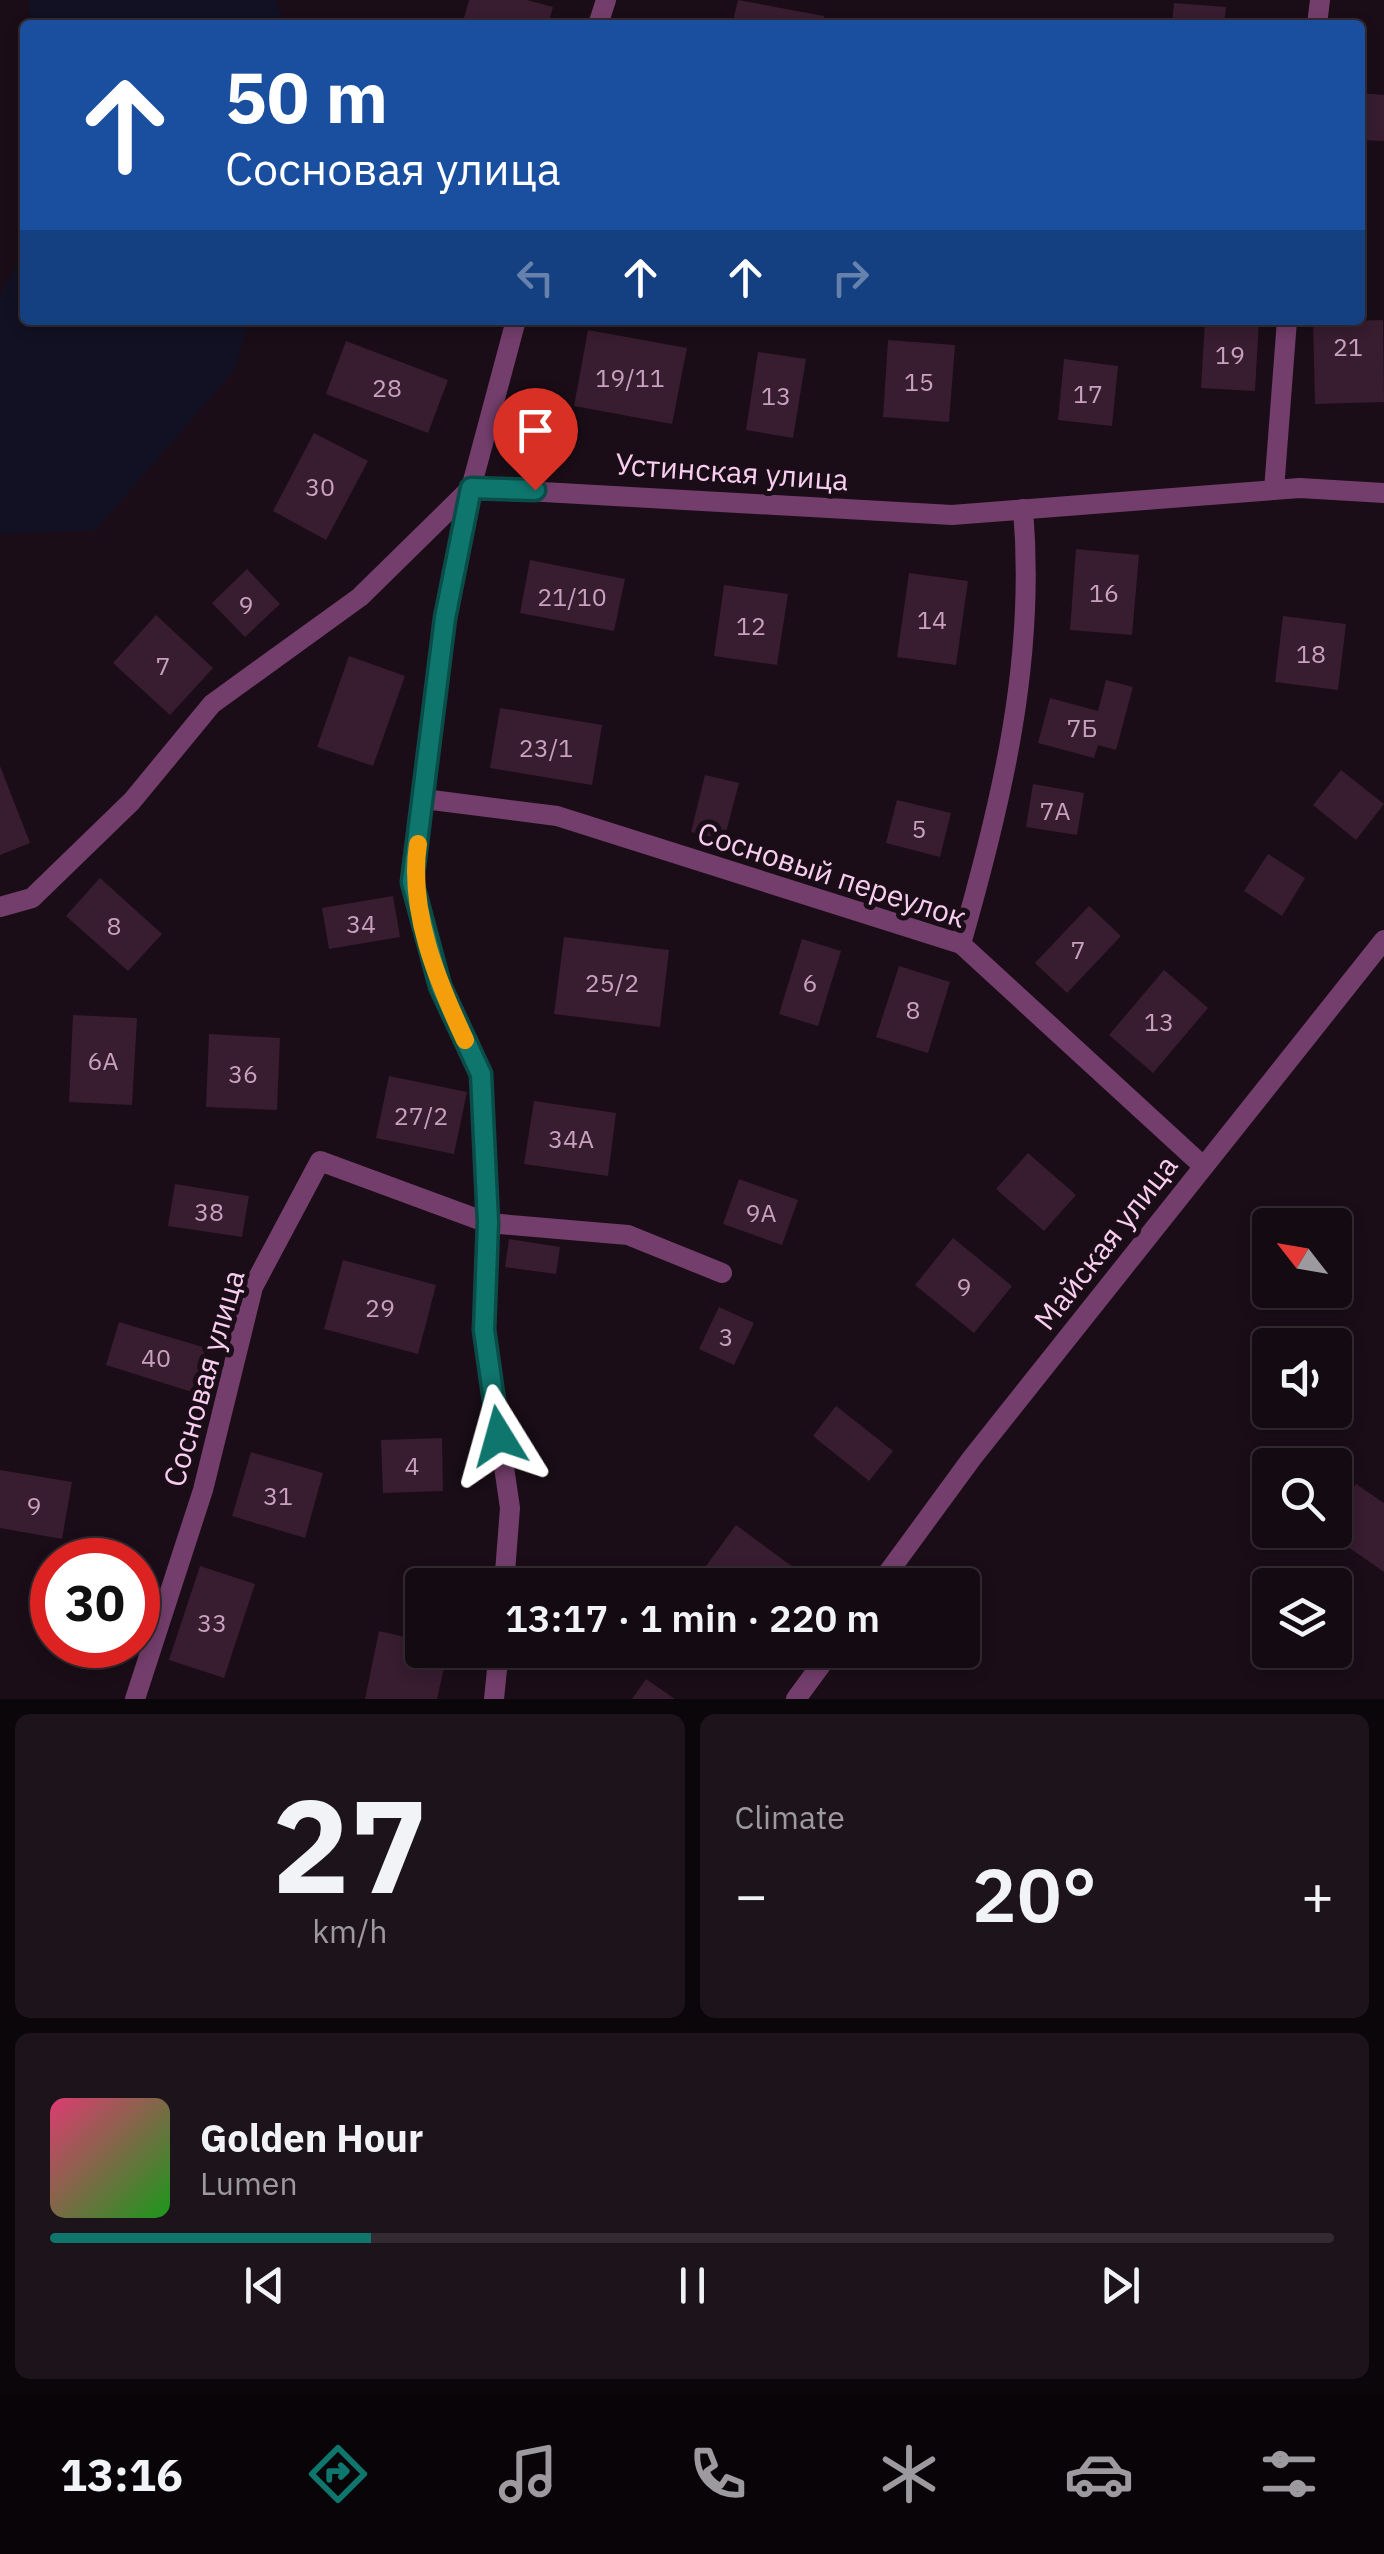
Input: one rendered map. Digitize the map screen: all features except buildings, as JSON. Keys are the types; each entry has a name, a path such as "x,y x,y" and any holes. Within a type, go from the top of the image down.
{"street":[{"path":"505,1568 510,1508 484,1330 488,1223 481,1074 440,986 412,882 445,618 471,488 515,325"},
{"path":"1274,490 1287,325"},
{"path":"0,907 32,898 132,801 212,704 360,597 471,488"},
{"name":"Устинская улица","path":"471,488 952,515 1274,490 1384,493"},
{"path":"961,944 998,814 1017,708 1030,582 1023,510"},
{"name":"Сосновый переулок","path":"424,800 557,816 961,944 1203,1166"},
{"name":"Майская улица","path":"891,1568 972,1458 1384,940"},
{"name":"Сосновая улица","path":"135,1699 204,1490 253,1287 320,1161 488,1223"},
{"path":"488,1223 628,1235 722,1273"},
{"path":"494,1699 497,1668"},
{"path":"796,1699 819,1668"}],"shaded area":[{"path":"29,0 276,0 282,20 30,20"},
{"path":"20,259 20,325 248,325 235,369 96,530 0,534 0,294"}],"slow traffic":[{"path":"418,844 412,882 440,986 465,1040"}],"route":[{"path":"499,1436 484,1330 488,1223 481,1074 440,986 412,882 445,618 471,488 535,490"}]}
